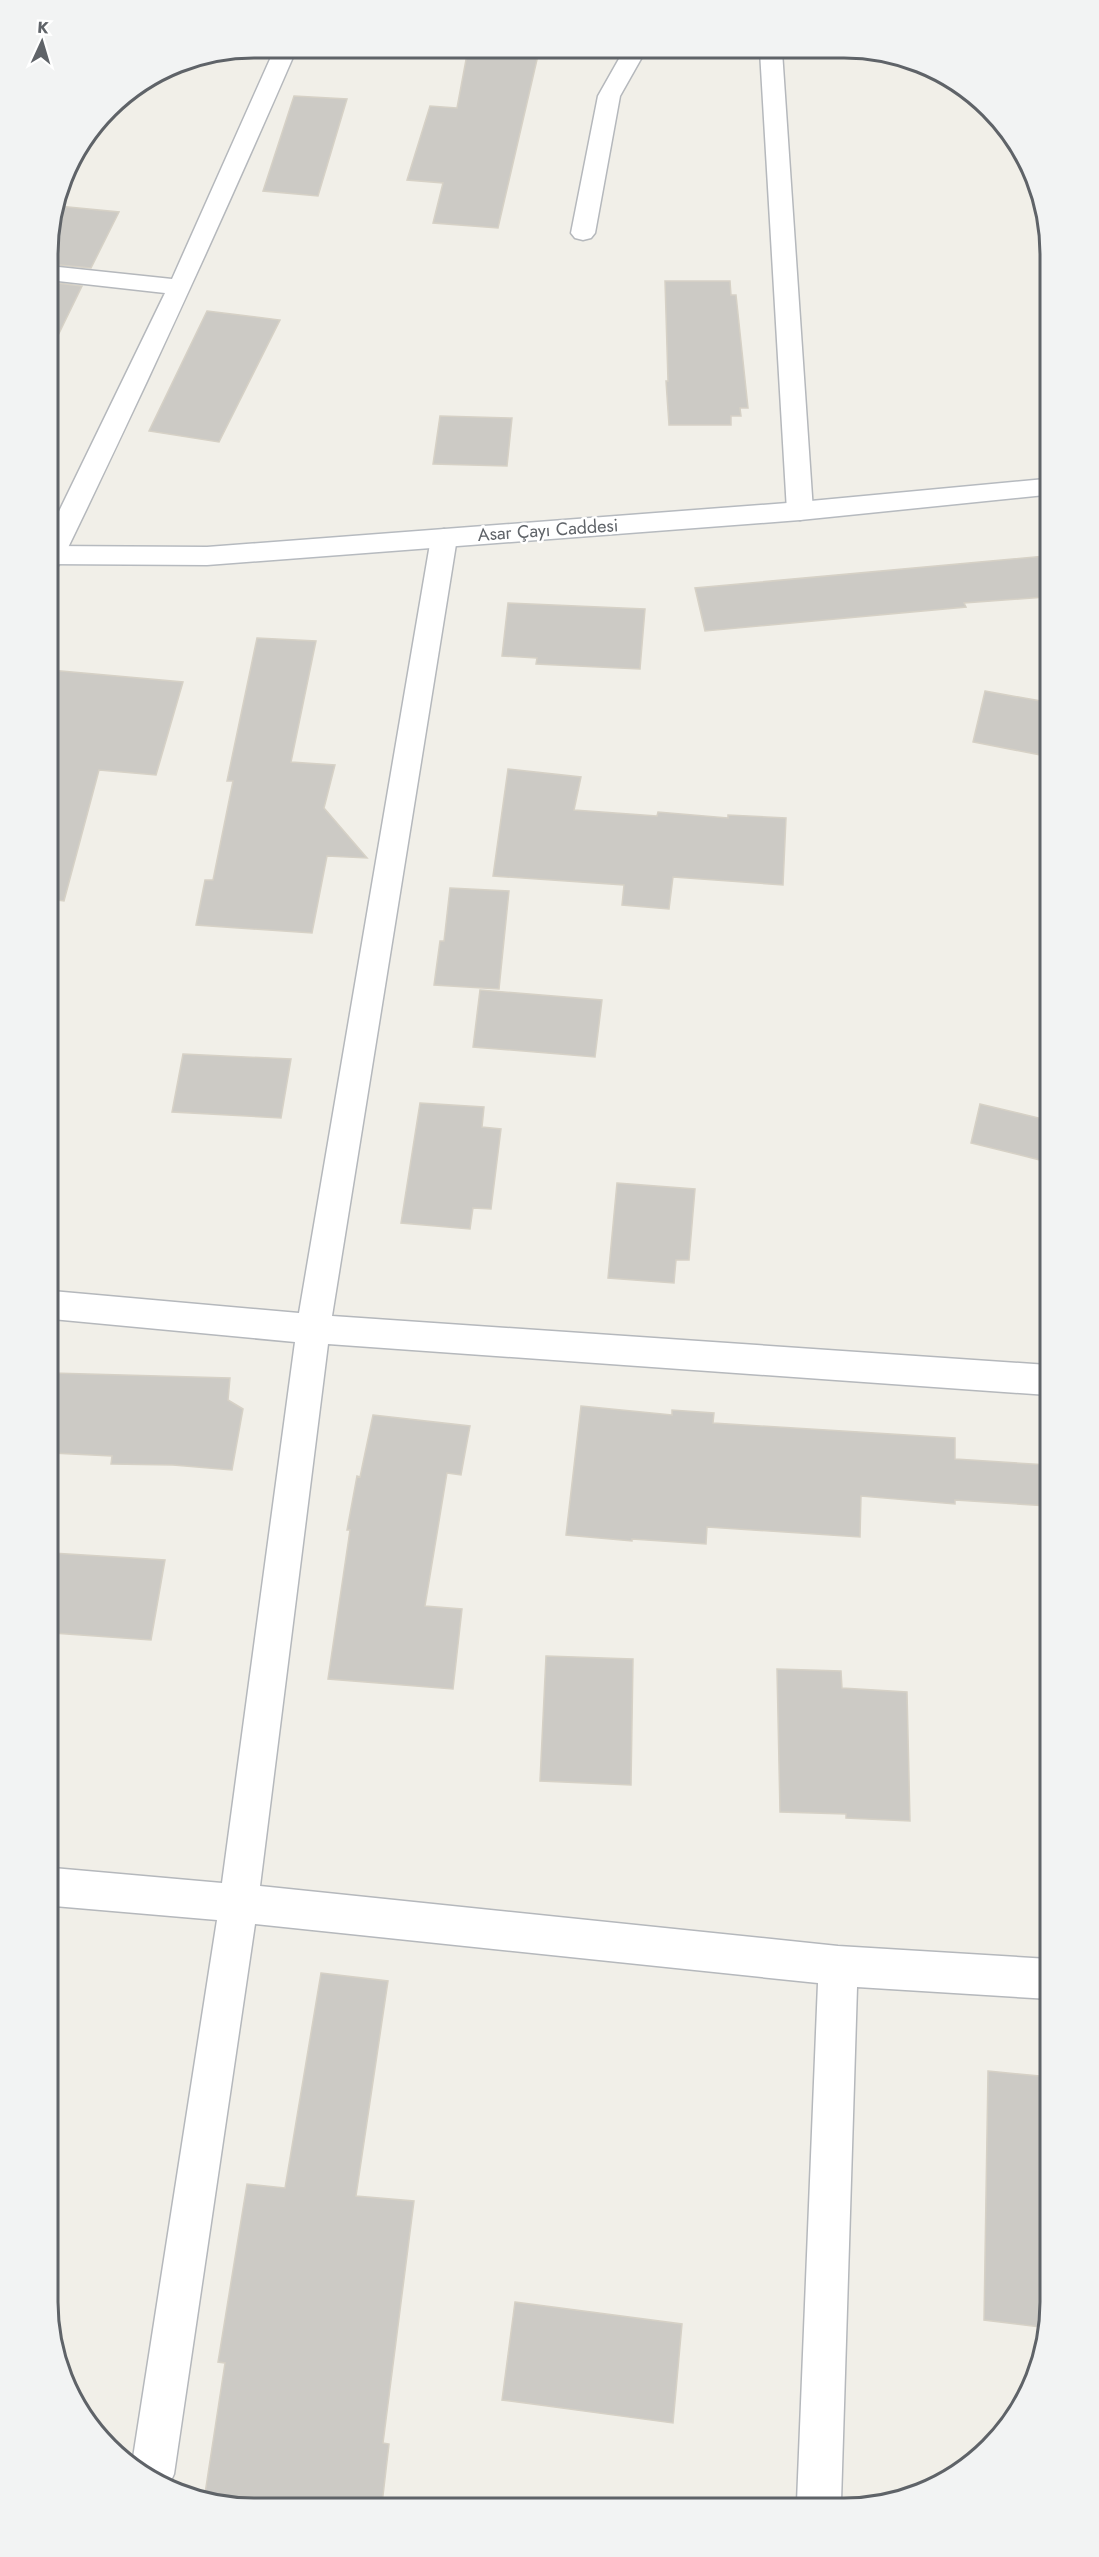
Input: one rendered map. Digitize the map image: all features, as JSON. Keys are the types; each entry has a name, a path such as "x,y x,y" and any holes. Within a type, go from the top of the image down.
{"street":[{"path":"583,233 609,96 630,58"},
{"path":"771,58 800,511"},
{"path":"59,540 180,287 281,59"},
{"path":"59,274 180,287"},
{"name":"Asar Çayı Caddesi","path":"59,556 207,556 800,511 1040,487"},
{"path":"153,2469 239,1903 313,1329 444,538"},
{"path":"58,1306 313,1329 1040,1379"},
{"path":"58,1887 239,1903 838,1966 1040,1978"},
{"path":"819,2498 838,1966"}],"building":[{"path":"466,59 537,59 498,228 433,223 443,183 407,180 430,106 457,108"},
{"path":"294,96 347,99 318,196 263,191"},
{"path":"64,207 119,212 91,268 59,265 60,229"},
{"path":"665,281 730,281 731,295 736,295 748,408 740,408 741,416 731,416 731,425 669,425"},
{"path":"59,283 82,286 59,333"},
{"path":"207,311 280,320 219,442 149,431"},
{"path":"440,416 512,418 507,466 433,464"},
{"path":"1040,556 1040,597 964,603 966,607 705,631 695,588"},
{"path":"508,603 645,609 640,669 536,664 537,658 502,656"},
{"path":"257,638 316,641 291,762 335,765 324,808 367,858 327,856 312,933 196,925 205,880 213,880 233,781 227,781"},
{"path":"59,671 183,682 156,775 99,770 64,901 59,900"},
{"path":"985,691 1040,701 1040,755 973,742"},
{"path":"508,769 581,777 574,810 657,816 658,812 728,818 728,815 786,818 783,885 673,877 669,909 622,905 624,885 493,876"},
{"path":"450,888 509,891 499,989 434,985 440,941 444,941"},
{"path":"480,990 602,1000 595,1057 473,1047"},
{"path":"183,1054 291,1059 281,1118 172,1112"},
{"path":"420,1103 484,1107 482,1127 501,1129 491,1209 473,1208 470,1229 401,1223"},
{"path":"980,1104 1040,1118 1040,1160 971,1143"},
{"path":"617,1183 695,1189 689,1260 676,1260 674,1283 608,1278"},
{"path":"58,1373 230,1378 228,1400 243,1409 232,1470 173,1465 111,1464 112,1456 58,1453"},
{"path":"581,1406 672,1415 672,1410 714,1413 713,1423 955,1438 955,1459 1040,1464 1040,1505 955,1500 955,1504 861,1496 860,1537 707,1527 706,1544 566,1535"},
{"path":"373,1415 470,1426 461,1475 447,1473 425,1606 462,1609 453,1689 328,1679 350,1530 347,1530 357,1476 360,1477"},
{"path":"58,1553 165,1560 151,1640 58,1633"},
{"path":"546,1656 633,1659 631,1785 540,1781"},
{"path":"777,1669 841,1671 842,1688 907,1692 910,1821 846,1818 846,1814 780,1812"},
{"path":"321,1973 388,1981 356,2196 414,2201 383,2443 389,2444 383,2498 255,2498 229,2497 205,2492 225,2363 218,2362 247,2184 285,2188"},
{"path":"988,2071 1040,2076 1039,2327 984,2320"},
{"path":"515,2302 682,2324 673,2423 502,2400"}]}
